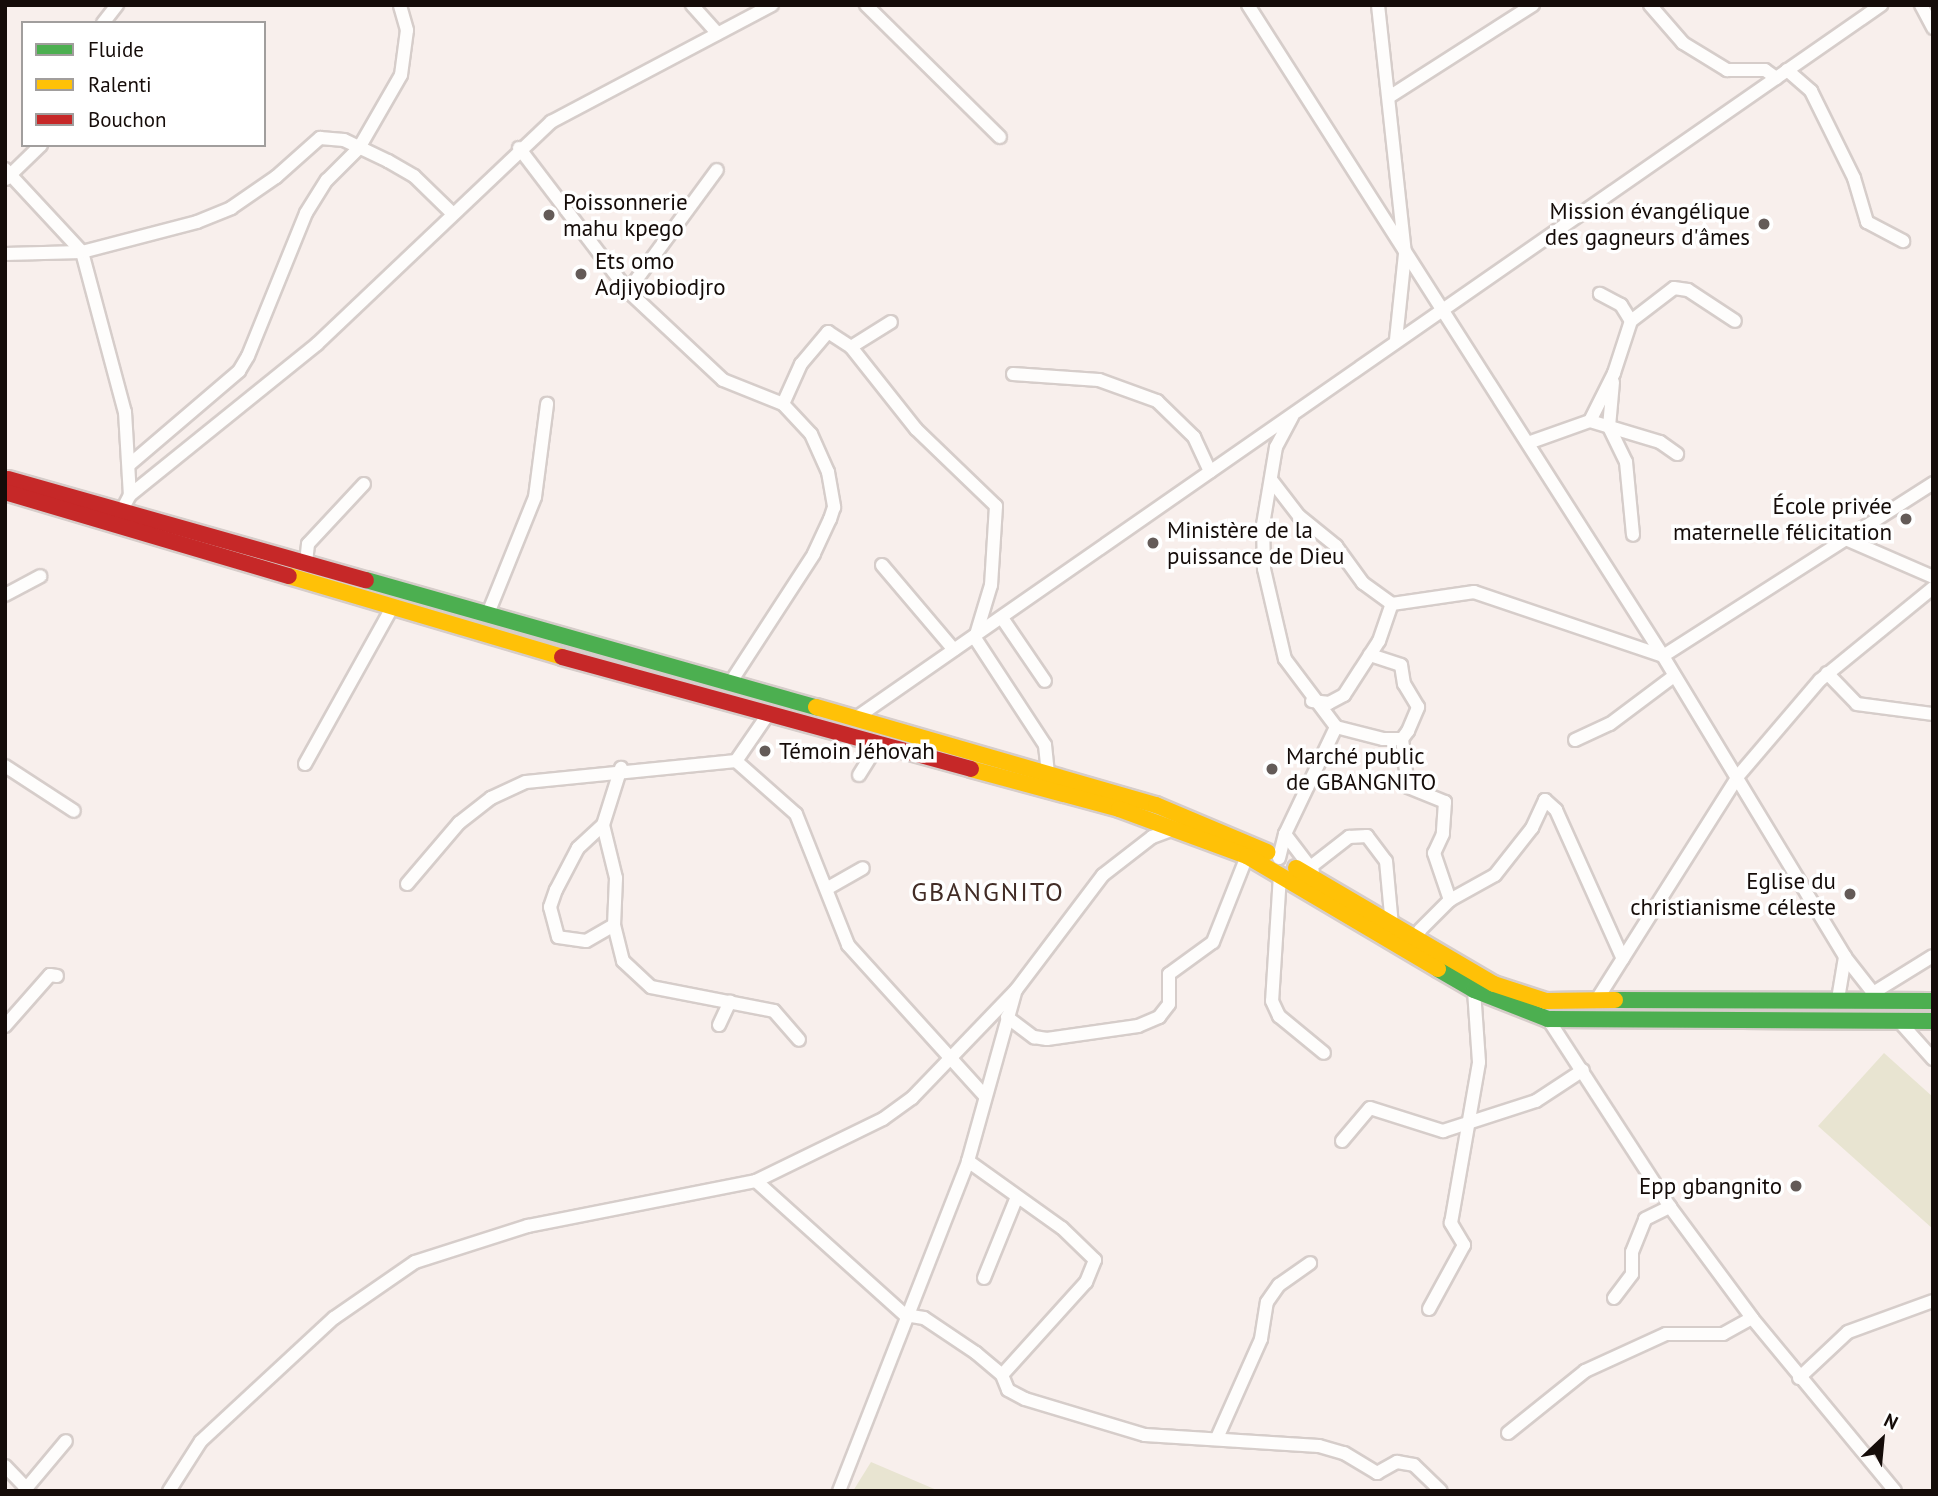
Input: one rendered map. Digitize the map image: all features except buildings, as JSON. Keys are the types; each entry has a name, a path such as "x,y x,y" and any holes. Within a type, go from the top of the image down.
{"main road":[{"path":"5,479 122,510 487,616 731,682 1156,805 1278,865 1474,990 1548,1018 1933,1021"},
{"path":"5,492 393,606 880,742 1174,829 1247,856 1313,872 1392,926 1526,997 1596,1001 1838,999 1876,996 1933,1001"}],"street":[{"path":"105,21 117,5"},
{"path":"130,465 239,371 306,213 327,180 359,148 401,75 407,30 400,5"},
{"path":"692,5 717,33"},
{"path":"122,510 130,495 317,344 450,211 551,122 772,5"},
{"path":"866,5 1000,137"},
{"path":"1248,5 1663,656 1738,776 1844,957 1876,996 1933,956"},
{"path":"1378,5 1405,254 1396,340"},
{"path":"1389,96 1533,5"},
{"path":"1650,5 1683,43 1727,70 1765,70 1776,78"},
{"path":"854,719 975,638 1303,403 1881,5"},
{"path":"1920,5 1933,28"},
{"path":"1787,70 1811,91 1854,178 1867,222 1903,241"},
{"path":"5,254 82,252 231,208 320,138 344,140 414,176 450,211"},
{"path":"39,147 7,175 82,252 125,412 130,495"},
{"path":"519,148 628,291 723,380 783,404 811,434 828,472 834,507 814,554 731,682"},
{"path":"628,291 717,170"},
{"path":"1590,421 1614,373 1631,321 1674,288 1688,290 1735,321"},
{"path":"1600,294 1621,305 1631,321"},
{"path":"851,347 891,322"},
{"path":"783,404 820,338 832,332 851,347 916,429 996,506 991,585 975,638 1045,745 1048,772"},
{"path":"1614,373 1609,427 1626,462 1633,535"},
{"path":"1013,374 1099,380 1157,401 1194,436 1210,472"},
{"path":"1303,403 1276,447 1263,525 1265,569 1285,659 1312,701 1336,727 1402,739"},
{"path":"487,616 537,489 547,404"},
{"path":"1528,443 1590,421 1660,442 1677,454"},
{"path":"1272,481 1299,516 1336,546 1363,583 1392,604 1474,592 1663,656"},
{"path":"1663,656 1933,483"},
{"path":"306,563 308,544 364,484"},
{"path":"1847,540 1933,577"},
{"path":"882,565 954,650"},
{"path":"5,595 40,576"},
{"path":"1596,1001 1738,776 1827,673 1933,588"},
{"path":"1312,701 1329,703 1344,695 1370,655 1392,604"},
{"path":"305,764 393,606"},
{"path":"1002,618 1045,681"},
{"path":"1370,655 1390,657 1401,665 1404,684 1418,707 1402,739 1408,787 1445,802 1443,834 1434,853 1450,900"},
{"path":"1827,673 1857,704 1933,714"},
{"path":"1575,740 1610,724 1674,676"},
{"path":"877,706 879,725"},
{"path":"736,761 769,713"},
{"path":"1324,1052 1279,1016 1272,1001 1284,879 1278,865 1284,834 1336,727"},
{"path":"859,775 880,742"},
{"path":"407,884 459,823 491,798 526,782 621,768 736,761 796,814 828,888 848,945 985,1096"},
{"path":"5,766 74,811"},
{"path":"614,925 586,941 572,941 558,937 550,907 567,863 603,824 621,768"},
{"path":"1417,940 1450,900 1495,875 1532,828 1539,806 1549,801 1605,909 1623,959"},
{"path":"603,824 616,878 614,925 623,961 634,976 675,995 730,1001 774,1011 799,1040"},
{"path":"169,1491 201,1441 334,1318 415,1262 528,1226 755,1181 883,1119 1016,990 1103,875 1152,837 1174,829"},
{"path":"1284,834 1313,872 1349,837 1367,836 1386,861 1392,926"},
{"path":"1007,1017 1034,1037 1047,1039 1138,1026 1158,1017 1169,1004 1169,974 1213,942 1247,856"},
{"path":"828,888 863,868"},
{"path":"1838,999 1844,957"},
{"path":"5,1026 50,975 57,976"},
{"path":"839,1491 882,1389 905,1315 968,1161 1016,990"},
{"path":"1429,1309 1462,1255 1464,1245 1451,1223 1459,1155 1472,1125 1479,1062 1474,990"},
{"path":"719,1025 730,1001"},
{"path":"1548,1018 1671,1206 1752,1318 1895,1491"},
{"path":"1899,1021 1933,1059"},
{"path":"1342,1141 1370,1108 1424,1129 1472,1125 1536,1101 1583,1070"},
{"path":"968,1161 1016,1199 1070,1236 1096,1266 1002,1375"},
{"path":"755,1181 905,1315 924,1318 1002,1375 1008,1390 1025,1399 1110,1427 1170,1438 1217,1438 1319,1446 1344,1452 1377,1473 1397,1462 1414,1465 1441,1491"},
{"path":"984,1278 1016,1199"},
{"path":"1614,1298 1632,1273 1632,1252 1645,1219 1671,1206"},
{"path":"1217,1438 1261,1339 1267,1302 1279,1285 1310,1263"},
{"path":"1799,1378 1858,1326 1933,1301"},
{"path":"1508,1433 1585,1371 1666,1334 1723,1334 1752,1318"},
{"path":"5,1466 25,1490 66,1441"}],"shaded area":[{"path":"1884,1053 1933,1097 1933,1229 1818,1126"},
{"path":"871,1462 939,1491 853,1491"}],"traffic: fast":[{"path":"366,580 816,707"},
{"path":"1438,969 1474,990 1548,1019 1933,1021"},
{"path":"1615,1000 1933,1001"}],"traffic: slow":[{"path":"289,576 562,657"},
{"path":"816,707 1156,805 1267,852"},
{"path":"971,769 1119,809 1247,856 1438,969"},
{"path":"1296,868 1494,984 1546,1001 1615,1000"}],"traffic: jam":[{"path":"8,479 366,580"},
{"path":"5,492 289,576"},
{"path":"562,657 971,769"}],"place":[{"name":"Poissonnerie mahu kpego","path":"549,215"},
{"name":"Mission évangélique des gagneurs d'âmes","path":"1764,224"},
{"name":"Ets omo Adjiyobiodjro","path":"581,274"},
{"name":"École privée maternelle félicitation","path":"1906,519"},
{"name":"Ministère de la puissance de Dieu","path":"1153,543"},
{"name":"Témoin Jéhovah","path":"765,751"},
{"name":"Marché public de GBANGNITO","path":"1272,769"},
{"name":"Eglise du christianisme céleste","path":"1850,894"},
{"name":"Epp gbangnito","path":"1796,1186"}],"district":[{"name":"GBANGNITO","path":"988,892"}]}
